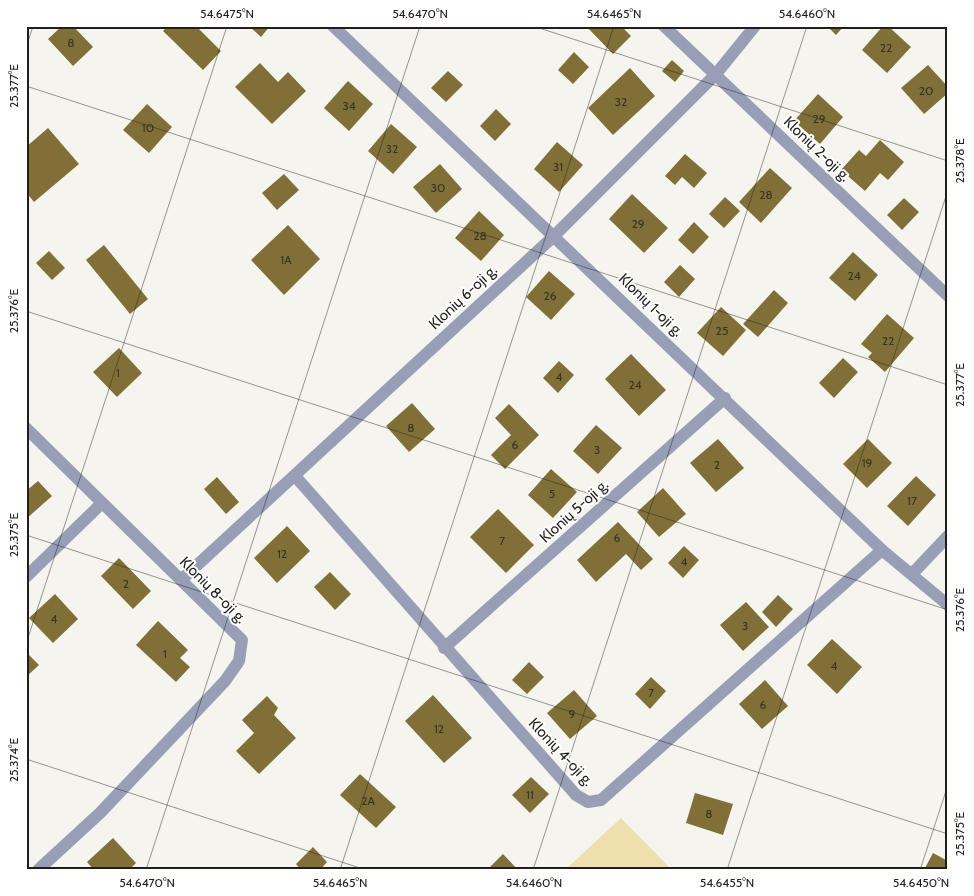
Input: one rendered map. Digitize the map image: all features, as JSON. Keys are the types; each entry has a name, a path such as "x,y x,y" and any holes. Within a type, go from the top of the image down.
{"street":[{"name":"Klonių 1-oji g.","path":"333,26 725,398 882,550 948,605"},
{"name":"Klonių 2-oji g.","path":"664,26 948,296"},
{"name":"Klonių 6-oji g.","path":"181,580 554,236 716,74 755,26"},
{"name":"Klonių 5-oji g.","path":"444,648 725,398"},
{"name":"Klonių 8-oji g.","path":"26,428 242,640 239,661 225,681 106,806 38,870"},
{"name":"Klonių 4-oji g.","path":"294,476 444,648 576,795 588,802 601,800 882,550"},
{"path":"26,577 102,503"},
{"path":"912,574 948,536"}],"shaded area":[{"path":"621,818 672,870 565,870"}],"building":[{"path":"62,26 73,26 93,47 73,66 48,39"},
{"path":"168,26 196,26 221,51 203,70 163,31"},
{"path":"249,26 270,26 261,37"},
{"path":"586,26 621,26 631,36 613,54"},
{"path":"827,26 844,26 836,35"},
{"path":"883,26 888,26 911,47 887,73 862,50"},
{"path":"574,52 589,67 573,84 558,70"},
{"path":"672,60 684,71 675,82 662,71"},
{"path":"260,63 278,82 288,72 306,91 272,124 235,87"},
{"path":"928,65 948,87 948,93 924,114 901,88"},
{"path":"630,68 655,96 613,135 588,108"},
{"path":"448,71 463,85 446,102 431,88"},
{"path":"348,81 373,104 349,131 324,108"},
{"path":"818,94 843,117 820,144 794,121"},
{"path":"147,104 172,127 149,153 123,130"},
{"path":"496,109 511,124 495,141 480,126"},
{"path":"391,124 417,147 393,174 368,151"},
{"path":"48,128 79,164 34,202 26,192 26,147"},
{"path":"880,140 904,162 888,180 880,173 865,191 841,170 859,150 866,156"},
{"path":"557,142 583,165 559,192 534,169"},
{"path":"685,154 707,173 694,188 682,177 675,185 665,176"},
{"path":"440,164 462,189 436,213 413,187"},
{"path":"770,168 792,188 761,223 739,202"},
{"path":"284,174 299,190 277,210 262,193"},
{"path":"632,194 668,228 644,253 609,219"},
{"path":"725,197 740,211 724,228 709,214"},
{"path":"904,198 919,212 902,230 887,215"},
{"path":"479,211 504,235 481,261 455,238"},
{"path":"694,222 709,237 693,254 678,240"},
{"path":"288,225 320,259 284,295 251,260"},
{"path":"104,245 148,299 130,314 86,260"},
{"path":"49,251 65,268 52,280 36,263"},
{"path":"853,252 878,275 855,301 829,278"},
{"path":"680,265 695,279 679,297 664,282"},
{"path":"549,271 575,294 551,320 526,297"},
{"path":"774,290 788,303 758,337 743,324"},
{"path":"721,307 746,330 723,356 697,333"},
{"path":"887,314 914,338 885,372 868,357 872,353 861,344"},
{"path":"119,348 142,373 117,397 93,372"},
{"path":"631,354 666,390 639,416 605,379"},
{"path":"843,358 858,372 834,398 819,383"},
{"path":"559,361 574,375 558,393 543,378"},
{"path":"412,403 435,429 409,452 386,426"},
{"path":"509,404 539,435 505,469 491,455 511,435 495,418"},
{"path":"596,425 622,448 598,474 573,451"},
{"path":"718,439 744,468 716,492 690,463"},
{"path":"868,439 892,463 867,488 843,464"},
{"path":"551,469 577,492 553,518 528,495"},
{"path":"916,476 936,495 908,526 887,506"},
{"path":"217,477 239,502 226,514 204,489"},
{"path":"38,481 52,496 26,519 26,491"},
{"path":"663,488 686,514 659,537 637,512"},
{"path":"498,509 534,545 506,573 470,537"},
{"path":"618,522 653,559 641,570 626,554 596,582 577,560"},
{"path":"287,526 310,551 277,583 254,558"},
{"path":"684,546 699,560 683,578 668,563"},
{"path":"119,558 151,591 133,609 101,576"},
{"path":"330,572 351,594 335,610 314,587"},
{"path":"55,594 78,619 53,643 29,618"},
{"path":"778,595 793,609 776,627 762,612"},
{"path":"746,602 769,627 743,651 720,625"},
{"path":"158,621 188,650 180,658 190,667 176,682 136,645"},
{"path":"832,639 862,667 837,694 807,665"},
{"path":"26,652 39,665 26,677"},
{"path":"529,662 544,677 527,694 512,680"},
{"path":"651,677 666,691 650,709 635,694"},
{"path":"765,680 788,706 762,729 739,704"},
{"path":"574,690 597,716 570,739 547,713"},
{"path":"433,695 472,738 444,763 405,721"},
{"path":"267,696 278,708 274,715 296,738 259,774 236,751 254,733 242,720"},
{"path":"360,774 396,807 376,828 340,795"},
{"path":"531,777 549,794 530,813 512,795"},
{"path":"695,793 733,804 723,835 686,823"},
{"path":"113,838 136,863 129,870 94,870 87,862"},
{"path":"313,847 327,862 320,870 301,870 296,864"},
{"path":"933,853 948,861 948,870 924,870"},
{"path":"503,854 518,870 487,870"}]}
